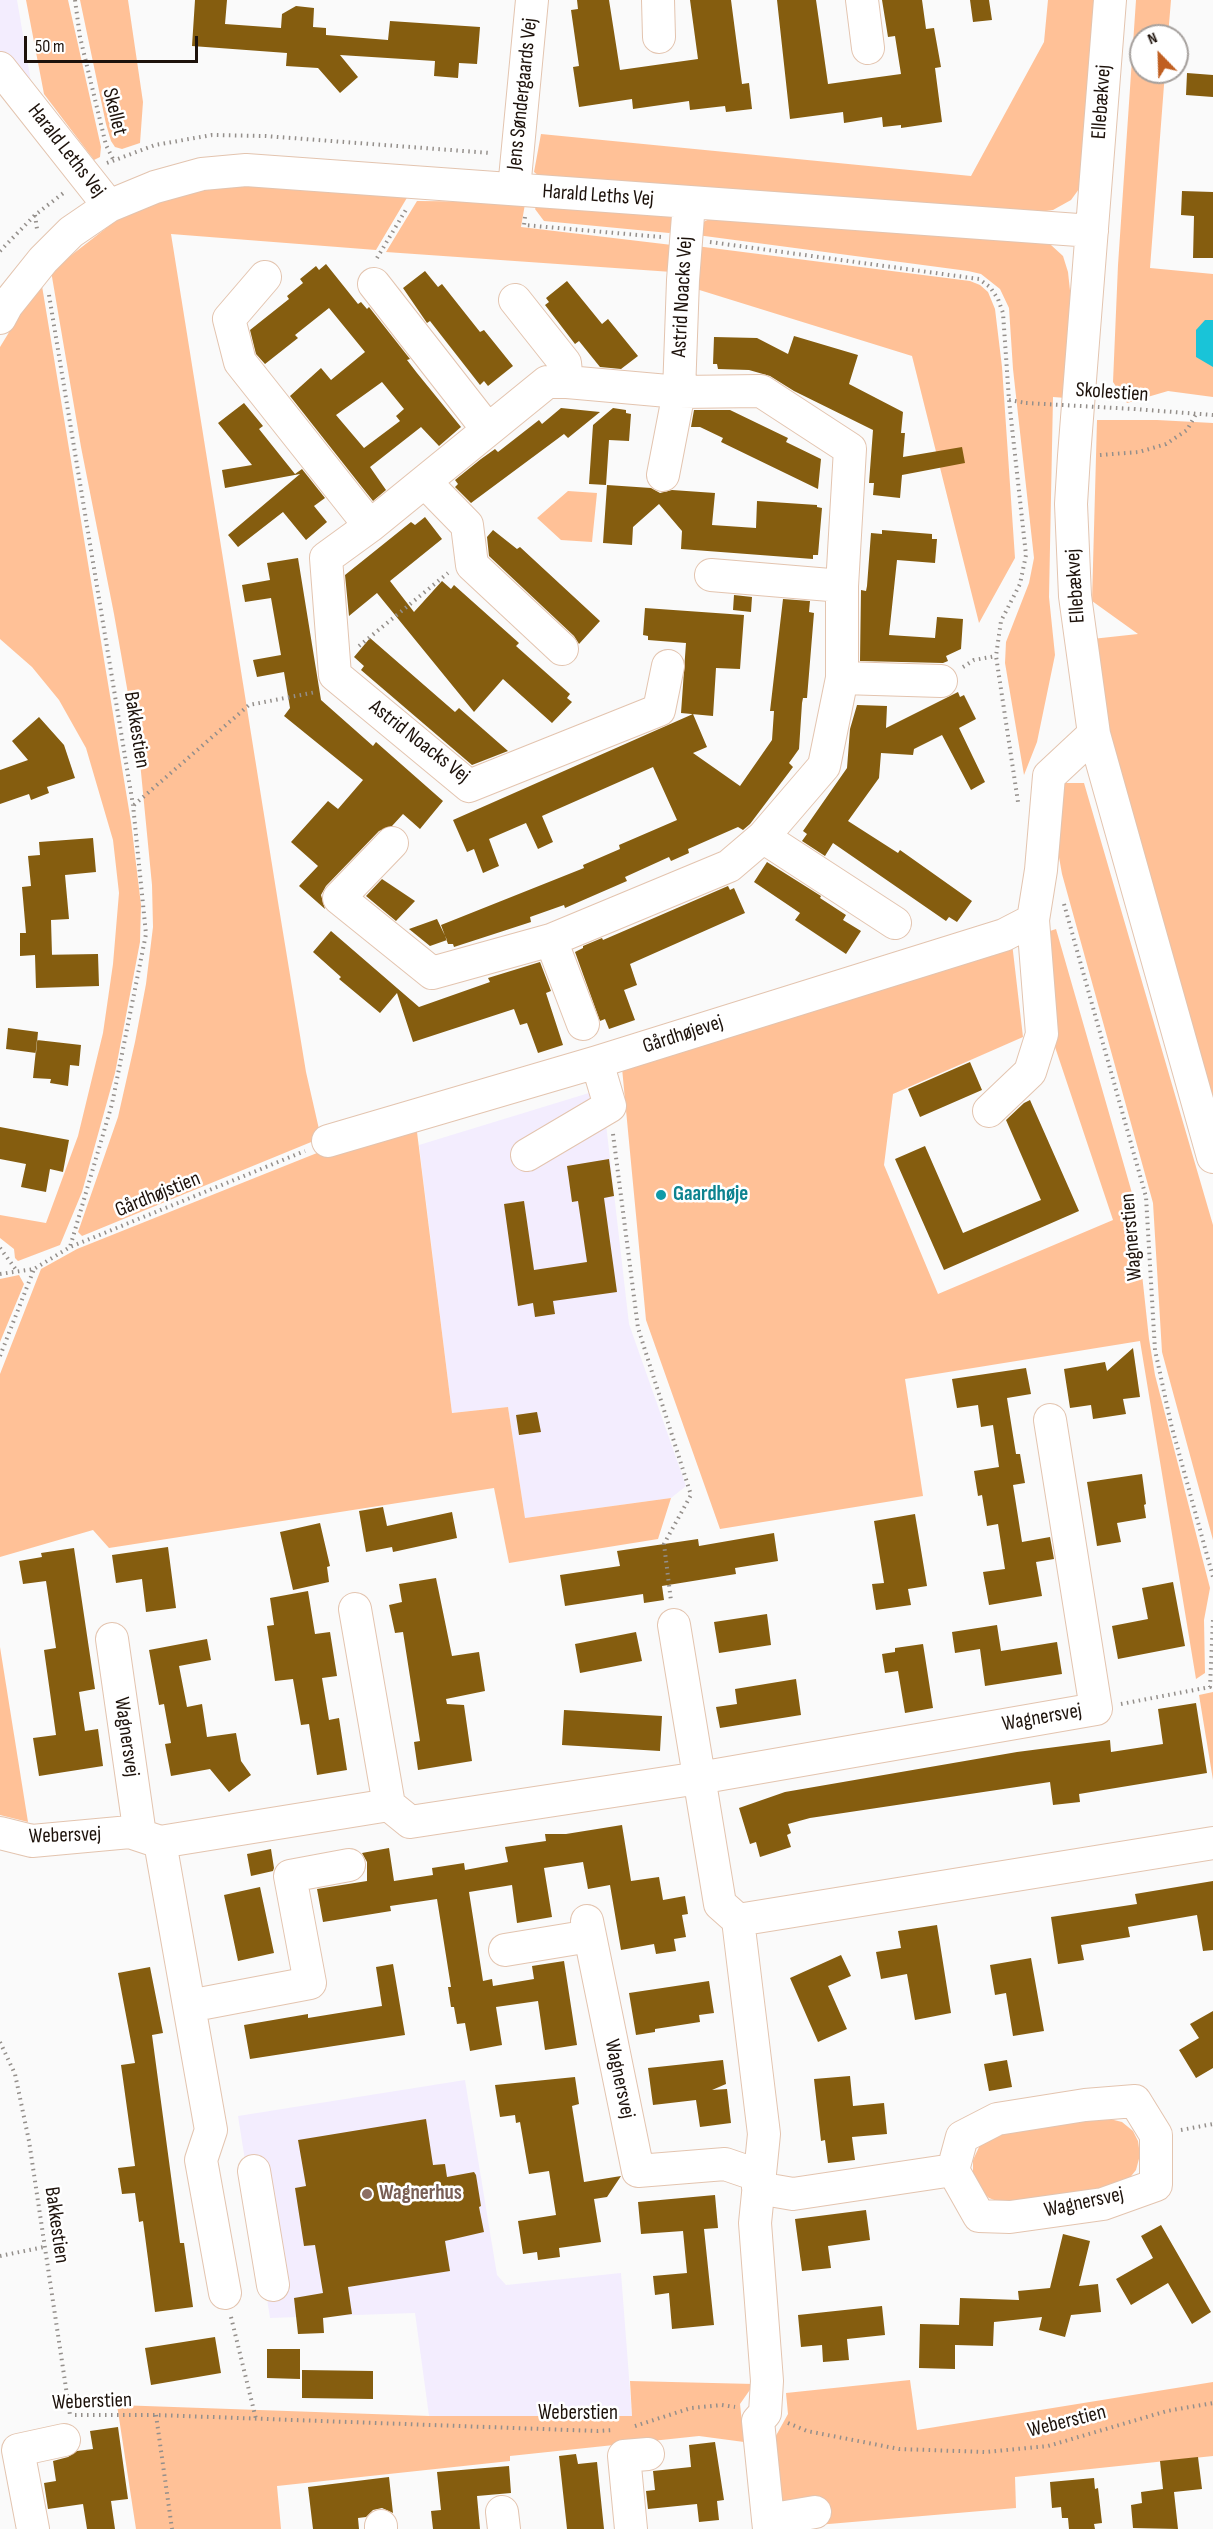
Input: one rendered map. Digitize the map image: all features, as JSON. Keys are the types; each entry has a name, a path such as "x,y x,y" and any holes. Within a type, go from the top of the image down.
{"street":[{"name":"Jens Søndergaards Vej","path":"514,189 532,0"},
{"path":"658,0 659,37"},
{"path":"862,0 868,48"},
{"name":"Ellebækvej","path":"1110,0 1071,504 1075,596 1094,734 1213,1157"},
{"name":"Harald Leths Vej","path":"0,68 109,206"},
{"name":"Harald Leths Vej","path":"0,318 43,261 71,232 109,206 155,187 202,174 246,170 1092,231"},
{"name":"Astrid Noacks Vej","path":"663,475 679,392 689,202"},
{"path":"265,277 229,319 240,362 370,526"},
{"path":"374,284 488,430"},
{"path":"515,300 565,363 567,382"},
{"path":"335,675 326,558 370,526 548,382 679,392 761,391 850,449 842,586 842,678 824,766 763,837 729,866 551,940 432,973 339,898 392,843"},
{"path":"425,482 467,525 472,566 562,649"},
{"path":"711,575 842,586"},
{"name":"Astrid Noacks Vej","path":"335,675 469,786 659,710 668,666"},
{"path":"842,678 941,681"},
{"path":"988,1111 1030,1072 1042,1034 1034,920 1049,776 1094,734"},
{"path":"763,837 895,923"},
{"name":"Gårdhøjevej","path":"328,1142 597,1062 1004,935 1034,920"},
{"path":"551,940 583,1024"},
{"path":"527,1155 610,1106 597,1062"},
{"name":"Wagnersvej","path":"389,1806 410,1822 699,1778 1096,1709 1050,1420"},
{"path":"143,1836 389,1806 355,1609"},
{"path":"674,1625 720,1904 738,1920 764,2134 755,2223 767,2381 765,2413 758,2421 769,2524 815,2512"},
{"name":"Wagnersvej","path":"112,1639 143,1836 189,2006 211,2130 201,2160 225,2293"},
{"name":"Webersvej","path":"0,1833 32,1841 143,1836"},
{"path":"738,1920 1213,1843"},
{"path":"189,2006 310,1983 290,1876 349,1865"},
{"name":"Wagnersvej","path":"506,1950 588,1929 638,2171 725,2164 759,2182 793,2194 953,2170"},
{"name":"Wagnersvej","path":"1135,2101 1156,2135 1156,2185 1103,2204 1010,2217 979,2216 953,2170 962,2137 997,2120 1008,2118 1085,2105 1135,2101"},
{"path":"254,2171 273,2285"},
{"path":"214,2230 263,2222"},
{"path":"33,2529 18,2450 64,2424"},
{"path":"631,2529 624,2456 648,2454"}],"path":[{"name":"Skellet","path":"75,0 80,37 106,145 114,159"},
{"path":"0,251 35,215 85,176 114,159 155,145 212,135 266,136 517,155"},
{"path":"374,284 372,266 421,184"},
{"name":"Bakkestien","path":"35,215 134,805 146,934 112,1104 70,1247"},
{"path":"833,258 979,279 990,287 1003,313 1009,400 1026,555 1020,584 1001,621 996,656 1018,803"},
{"name":"Skolestien","path":"1009,400 1213,416"},
{"path":"1074,456 1139,452 1166,444 1187,430 1196,414"},
{"path":"134,805 249,705 323,690 349,655 453,569 472,566"},
{"path":"941,681 974,660 996,656"},
{"name":"Wagnerstien","path":"1064,903 1146,1197 1155,1350 1171,1424 1213,1577"},
{"path":"610,1106 638,1328 691,1495 664,1544 674,1625"},
{"name":"Gårdhøjstien","path":"0,1274 34,1269 70,1247 328,1142"},
{"path":"0,1248 17,1271"},
{"path":"0,1356 34,1269"},
{"path":"1096,1709 1210,1687 1213,1620"},
{"name":"Bakkestien","path":"0,2042 15,2074 29,2141 44,2247 64,2424"},
{"path":"0,2256 44,2247"},
{"path":"225,2293 256,2419"},
{"name":"Weberstien","path":"629,2428 691,2408 722,2404 765,2413 807,2431 899,2449 986,2452 1048,2446 1167,2411 1213,2403"},
{"path":"156,2415 172,2529"},
{"name":"Weberstien","path":"64,2424 156,2415 597,2431 622,2429"}],"shaded area":[{"path":"0,0 17,0 31,82 0,88"},
{"path":"26,0 68,0 101,147 100,157 94,160 44,94"},
{"path":"80,0 128,0 143,102 140,143 122,149 115,147 111,141"},
{"path":"1048,0 1095,0 1079,189 1071,200 1053,210 1024,214 543,179 534,172 541,134 971,176 1044,42"},
{"path":"1136,0 1171,0 1169,24 1134,24"},
{"path":"1130,84 1164,84 1150,268 1213,274 1213,397 1168,391 1127,403 1113,382"},
{"path":"237,185 408,196 376,250 171,234 306,1072 321,1138 82,1236 78,1232 118,1117 135,1042 146,984 153,927 152,885 140,762 81,447 51,271 114,222 152,203 195,190"},
{"path":"417,201 525,204 521,227 672,245 672,272 386,252"},
{"path":"537,205 674,215 674,231 669,233 544,221 535,209"},
{"path":"718,216 1039,242 1051,245 1063,256 1068,272 1072,309 1066,398 1053,397 1049,597 1055,655 1037,742 1024,775 1005,663 1006,642 1029,583 1034,558 1013,369 1009,308 1000,289 981,274 968,271 697,235 705,221"},
{"path":"696,246 970,281 980,285 988,292 995,309 1002,367 1015,558 979,623 912,356 693,288"},
{"path":"38,285 42,286 131,822 141,905 140,942 115,1073 82,1192 60,1245 18,1261 15,1258 14,1249 0,1238 0,1215 46,1223 78,1136 103,1033 113,964 119,893 113,840 86,748 59,700 32,667 0,639 0,347"},
{"path":"1097,420 1213,423 1213,1108 1128,814 1105,714 1092,639 1138,634 1092,601"},
{"path":"568,491 597,493 592,542 561,540 537,518"},
{"path":"1062,783 1084,783 1213,1225 1213,1540 1162,1352 1153,1203 1062,874 1052,818"},
{"path":"1056,929 1134,1200 1155,1375 1210,1588 1204,1620 1205,1673 1196,1679 1140,1341 905,1379 923,1496 720,1529 646,1320 622,1068 1012,943 1023,1037 893,1094 884,1165 938,1294 1113,1220 1052,1038 1044,933"},
{"path":"602,1089 629,1324 686,1486 671,1498 525,1518 508,1407 452,1413 419,1145"},
{"path":"416,1124 452,1413 508,1407 525,1518 671,1498 658,1539 509,1563 494,1488 109,1548 93,1530 0,1557 0,1374 41,1269 77,1249 322,1151"},
{"path":"19,1275 24,1284 0,1342 0,1279"},
{"path":"0,1647 28,1822 0,1815"},
{"path":"1213,1692 1213,1780 1199,1695"},
{"name":"Wagnerhus","path":"465,2080 497,2275 506,2285 621,2273 632,2416 429,2416 415,2313 270,2318 238,2116"},
{"path":"1106,2118 1122,2122 1133,2131 1138,2141 1140,2155 1136,2170 1128,2180 1108,2187 1002,2203 989,2198 979,2189 973,2174 973,2160 980,2145 993,2137 1031,2127"},
{"path":"910,2380 917,2430 1213,2382 1213,2456 1015,2477 1016,2508 782,2528 773,2441 788,2414 786,2393"},
{"path":"630,2381 754,2384 740,2404 744,2442 699,2436 510,2456 510,2461 277,2486 281,2529 136,2529 117,2405 429,2416 632,2416"}],"water":[{"path":"1205,320 1213,320 1213,367 1196,357 1196,330"}],"building":[{"path":"195,0 227,0 225,24 281,28 282,14 296,6 314,8 313,27 326,28 326,35 388,40 390,21 480,27 477,64 459,63 458,78 434,76 435,61 340,55 358,77 340,93 318,68 286,66 287,53 192,46"},
{"path":"577,0 609,0 620,70 698,59 690,0 731,0 742,84 749,83 752,109 726,112 725,106 690,110 689,101 633,109 632,99 579,107 573,67 579,66 571,10 578,9"},
{"path":"777,0 816,0 828,84 901,74 895,36 888,37 882,0 922,0 926,29 934,28 941,67 935,68 942,122 901,128 901,125 883,127 882,117 844,123 843,112 790,119"},
{"path":"970,0 989,0 992,20 973,22"},
{"path":"1189,73 1213,75 1213,97 1186,95"},
{"path":"1182,191 1213,192 1213,258 1193,258 1194,216 1181,215"},
{"path":"326,264 358,304 361,302 367,309 369,307 410,359 407,360 461,427 439,446 421,427 370,467 386,490 373,501 290,396 321,368 331,380 365,352 329,308 295,335 298,338 265,364 256,354 250,330 289,299 287,296 303,283 300,279 316,266 319,270","holes":["382,382 404,409 396,416 400,421 364,448 336,415"]},
{"path":"425,271 438,287 442,284 480,332 484,330 513,366 488,386 484,381 480,385 430,321 427,323 403,288"},
{"path":"567,281 602,324 608,319 638,356 621,369 600,367 579,341 575,344 545,305 549,302 546,298"},
{"path":"794,336 858,355 849,384 903,412 901,433 905,433 903,457 962,447 965,463 902,475 900,498 873,495 874,483 869,483 873,430 794,391 770,376 749,370 718,369 717,364 713,364 714,337 757,338 788,354"},
{"path":"244,403 263,426 259,429 295,474 302,469 325,498 314,506 327,522 306,540 283,512 238,547 228,535 300,474 225,488 222,470 252,465 218,423"},
{"path":"561,408 600,412 568,438 564,434 471,503 455,487 458,484 455,480 481,459 495,449 498,452 539,420 542,424"},
{"path":"613,408 626,410 626,413 631,414 629,441 609,440 606,485 589,484 593,425"},
{"path":"694,410 730,410 788,438 786,442 821,459 818,489 721,442 723,438 700,427 691,427"},
{"path":"607,485 651,488 660,493 672,490 715,493 712,525 756,528 757,501 817,505 822,508 818,555 813,555 813,559 681,549 682,531 659,504 633,527 632,545 603,543"},
{"path":"425,517 442,539 390,581 414,612 442,581 451,589 454,585 519,643 516,646 570,694 567,698 572,702 552,723 503,679 474,712 377,593 349,616 345,575 411,522 415,525"},
{"path":"493,530 517,549 520,547 600,621 579,644 574,636 489,556 487,537"},
{"path":"882,530 932,534 932,539 937,539 935,563 897,560 889,635 935,638 937,617 963,619 961,649 946,656 948,661 943,663 860,661 861,590 866,591 867,586 871,533 882,534"},
{"path":"298,558 321,700 373,746 376,742 443,801 420,829 403,814 392,826 379,831 326,886 321,895 325,909 299,886 318,866 291,842 328,801 338,809 363,780 284,716 290,708 284,672 257,677 253,660 281,655 271,598 245,602 242,585 270,580 267,563"},
{"path":"734,595 752,597 751,612 733,610"},
{"path":"783,599 810,601 809,612 814,613 807,698 803,698 802,703 799,749 789,763 793,767 750,824 743,830 738,827 688,849 689,853 671,861 669,857 625,877 627,881 565,908 564,905 530,917 531,922 454,947 453,944 448,944 441,925 584,868 583,865 620,849 619,845 677,820 653,767 542,816 553,842 538,849 526,823 489,839 499,866 483,873 474,849 467,852 453,820 693,714 707,747 693,753 740,786 772,740 774,711 770,711"},
{"path":"645,608 744,615 740,669 716,668 713,716 681,713 686,643 648,640 648,636 643,635"},
{"path":"370,638 455,712 459,708 508,751 472,765 361,670 364,666 354,657"},
{"path":"958,692 960,697 964,695 976,719 959,728 985,782 971,790 942,735 914,749 913,755 881,753 879,778 848,821 898,853 900,850 972,901 957,922 949,917 946,921 833,843 825,856 802,841 807,834 803,831 847,768 850,729 857,705 887,706 886,728"},
{"path":"39,717 64,745 75,778 47,787 49,793 31,800 29,794 0,804 0,770 28,760 12,741"},
{"path":"93,838 96,872 65,875 69,919 51,920 52,955 98,954 99,986 36,988 35,955 20,956 20,933 26,933 22,887 31,886 28,856 40,855 39,842"},
{"path":"767,862 821,896 820,898 846,915 843,920 861,931 846,954 795,920 800,913 754,882"},
{"path":"382,879 415,901 396,921 366,896"},
{"path":"728,886 730,890 734,888 745,913 630,964 637,985 624,990 635,1020 609,1029 605,1019 600,1021 575,952 583,946 602,938 603,940"},
{"path":"437,919 447,940 430,946 409,929"},
{"path":"331,931 419,1007 490,982 488,978 540,962 551,991 546,993 563,1045 538,1053 527,1023 520,1025 514,1009 413,1042 397,993 380,1013 339,979 341,977 313,952"},
{"path":"8,1028 38,1032 36,1053 6,1049"},
{"path":"37,1040 81,1045 79,1066 70,1065 68,1086 50,1083 51,1079 33,1078"},
{"path":"970,1062 982,1090 920,1117 908,1089"},
{"path":"1030,1100 1079,1211 944,1270 895,1159 925,1146 963,1233 1041,1200 1006,1120"},
{"path":"0,1127 69,1140 63,1172 50,1169 46,1192 21,1187 26,1164 0,1159"},
{"path":"609,1159 614,1196 604,1198 617,1292 553,1301 555,1314 535,1317 533,1303 518,1306 504,1204 524,1201 534,1270 587,1262 578,1201 572,1202 567,1166"},
{"path":"1133,1348 1140,1397 1123,1399 1126,1414 1093,1419 1091,1405 1070,1408 1064,1369 1105,1362 1107,1371"},
{"path":"1026,1368 1031,1394 1007,1398 1016,1454 1020,1454 1025,1483 1013,1485 1022,1542 1050,1537 1054,1559 1036,1562 1042,1596 989,1605 983,1572 1005,1569 998,1524 987,1526 982,1495 978,1496 974,1471 999,1467 993,1425 981,1427 978,1405 957,1408 952,1379"},
{"path":"537,1412 541,1432 519,1435 516,1415"},
{"path":"1142,1474 1146,1518 1117,1523 1121,1542 1097,1546 1087,1482"},
{"path":"383,1507 387,1526 452,1512 457,1538 393,1552 392,1547 366,1552 359,1511"},
{"path":"915,1514 927,1586 908,1589 911,1605 876,1610 872,1584 884,1583 874,1521"},
{"path":"320,1523 330,1566 327,1567 329,1582 293,1590 280,1532"},
{"path":"774,1533 778,1561 735,1568 736,1574 662,1586 664,1600 644,1603 643,1594 565,1606 560,1575 620,1566 617,1551 698,1539 699,1546"},
{"path":"168,1547 176,1608 146,1612 142,1579 116,1583 112,1555"},
{"path":"74,1548 95,1689 79,1692 85,1731 98,1729 103,1766 39,1776 33,1738 56,1735 44,1650 56,1648 46,1581 23,1584 19,1561 42,1557 41,1553"},
{"path":"436,1578 452,1656 479,1652 485,1691 446,1699 447,1704 464,1705 472,1761 418,1770 414,1742 420,1741 403,1632 395,1633 389,1605 402,1602 399,1584"},
{"path":"1173,1582 1185,1646 1118,1659 1112,1626 1148,1619 1142,1588"},
{"path":"308,1591 315,1634 330,1632 337,1676 322,1678 329,1720 339,1718 347,1770 317,1775 309,1724 301,1725 293,1679 275,1681 267,1626 274,1625 270,1598"},
{"path":"767,1614 771,1645 719,1653 714,1622"},
{"path":"997,1625 1001,1651 1057,1642 1062,1674 985,1686 980,1649 955,1653 952,1632"},
{"path":"636,1632 642,1661 580,1673 575,1644"},
{"path":"207,1639 211,1660 179,1666 187,1707 202,1704 207,1737 236,1733 241,1761 251,1775 229,1792 210,1769 171,1776 165,1744 171,1743 164,1704 159,1705 149,1650"},
{"path":"923,1644 933,1708 905,1713 898,1671 885,1673 882,1654 895,1652 895,1648"},
{"path":"796,1679 801,1715 720,1728 716,1707 737,1704 735,1689"},
{"path":"1196,1703 1207,1773 1079,1794 1080,1802 1053,1805 1050,1782 810,1818 788,1824 791,1833 787,1835 791,1847 760,1857 756,1842 750,1844 739,1808 785,1792 1017,1752 1110,1740 1111,1752 1163,1744 1158,1709"},
{"path":"564,1710 662,1716 660,1751 562,1745"},
{"path":"622,1825 631,1881 659,1877 663,1900 685,1896 688,1914 682,1915 686,1937 674,1939 676,1951 656,1954 654,1944 621,1950 610,1885 588,1889 583,1862 544,1868 552,1917 517,1923 512,1885 469,1892 483,1981 492,1979 493,1986 534,1979 532,1966 564,1961 577,2045 545,2050 538,2001 496,2007 502,2045 470,2051 465,2023 457,2024 454,2007 451,2007 448,1987 451,1987 437,1899 390,1906 391,1911 323,1922 317,1889 367,1881 367,1862 362,1853 389,1848 394,1881 433,1875 432,1868 464,1863 465,1870 508,1862 505,1847 546,1841 545,1834 566,1834"},
{"path":"271,1849 273,1871 251,1876 247,1854"},
{"path":"1213,1881 1213,1950 1203,1951 1197,1915 1128,1927 1130,1937 1081,1945 1084,1960 1058,1964 1051,1917 1137,1904 1135,1894"},
{"path":"260,1887 274,1953 238,1961 224,1895"},
{"path":"937,1925 951,2013 915,2020 907,1974 881,1979 876,1952 901,1948 898,1931"},
{"path":"841,1955 851,1976 828,1986 847,2029 818,2042 790,1978"},
{"path":"1031,1958 1044,2031 1013,2036 1006,1993 995,1995 990,1965"},
{"path":"393,1964 405,2035 250,2059 244,2025 308,2014 308,2018 382,2006 376,1967"},
{"path":"150,1967 163,2033 152,2035 180,2243 184,2243 193,2307 155,2312 143,2221 139,2222 135,2193 122,2194 118,2168 135,2166 121,2065 135,2063 118,1973"},
{"path":"709,1981 714,2013 699,2015 700,2022 655,2029 655,2032 636,2035 629,1993"},
{"path":"1213,2011 1213,2068 1196,2078 1179,2050 1199,2038 1190,2024"},
{"path":"723,2060 726,2084 712,2090 727,2089 731,2123 700,2127 696,2100 653,2105 648,2068"},
{"path":"1007,2060 1012,2087 989,2091 984,2064"},
{"path":"850,2076 853,2106 884,2103 887,2134 852,2137 855,2160 828,2163 825,2140 821,2141 814,2079"},
{"path":"575,2077 579,2104 572,2106 584,2182 621,2176 607,2197 594,2199 601,2242 559,2248 560,2257 538,2260 537,2252 523,2254 518,2221 556,2215 549,2171 529,2174 520,2122 516,2123 515,2115 500,2117 495,2085"},
{"path":"426,2119 433,2165 445,2164 447,2177 474,2172 476,2175 484,2232 445,2241 450,2271 348,2287 352,2314 323,2318 324,2333 298,2334 294,2298 323,2293 315,2245 304,2246 295,2188 306,2186 298,2140"},
{"path":"715,2195 718,2228 704,2229 714,2325 672,2329 669,2293 655,2295 653,2276 687,2273 683,2231 641,2234 638,2202"},
{"path":"866,2210 870,2240 828,2246 831,2268 802,2271 795,2219"},
{"path":"1161,2225 1211,2312 1192,2324 1168,2283 1131,2305 1116,2279 1153,2258 1141,2236"},
{"path":"1063,2234 1090,2241 1079,2286 1098,2284 1101,2312 1071,2315 1065,2337 1039,2330 1042,2317 994,2322 993,2346 955,2345 955,2369 919,2368 920,2324 959,2325 960,2298 1019,2300 1018,2291 1050,2288"},
{"path":"882,2306 885,2335 847,2339 849,2360 823,2362 822,2345 801,2347 798,2315"},
{"path":"215,2337 221,2373 151,2385 145,2348"},
{"path":"267,2349 300,2349 300,2379 267,2378"},
{"path":"302,2370 373,2371 373,2399 302,2398"},
{"path":"118,2427 128,2499 111,2501 115,2529 87,2529 83,2504 48,2509 44,2483 56,2481 53,2461 68,2457 77,2451 93,2449 90,2431"},
{"path":"715,2442 724,2500 717,2501 719,2520 699,2522 697,2504 648,2509 646,2491 655,2490 653,2471 691,2467 689,2445"},
{"path":"576,2454 578,2464 597,2462 604,2529 567,2529 559,2456"},
{"path":"1198,2457 1202,2489 1174,2492 1178,2529 1133,2528 1131,2505 1142,2503 1141,2492 1163,2489 1160,2461"},
{"path":"509,2466 511,2493 477,2496 480,2529 433,2529 431,2511 441,2510 437,2472"},
{"path":"389,2477 393,2513 382,2508 373,2510 366,2517 358,2518 359,2529 313,2529 308,2487"},
{"path":"1094,2478 1095,2489 1098,2488 1102,2523 1094,2524 1095,2529 1069,2529 1068,2518 1062,2518 1061,2507 1052,2508 1050,2482"}],"place":[{"name":"Gaardhøje","path":"661,1195"},
{"name":"Wagnerhus","path":"367,2194"}]}
